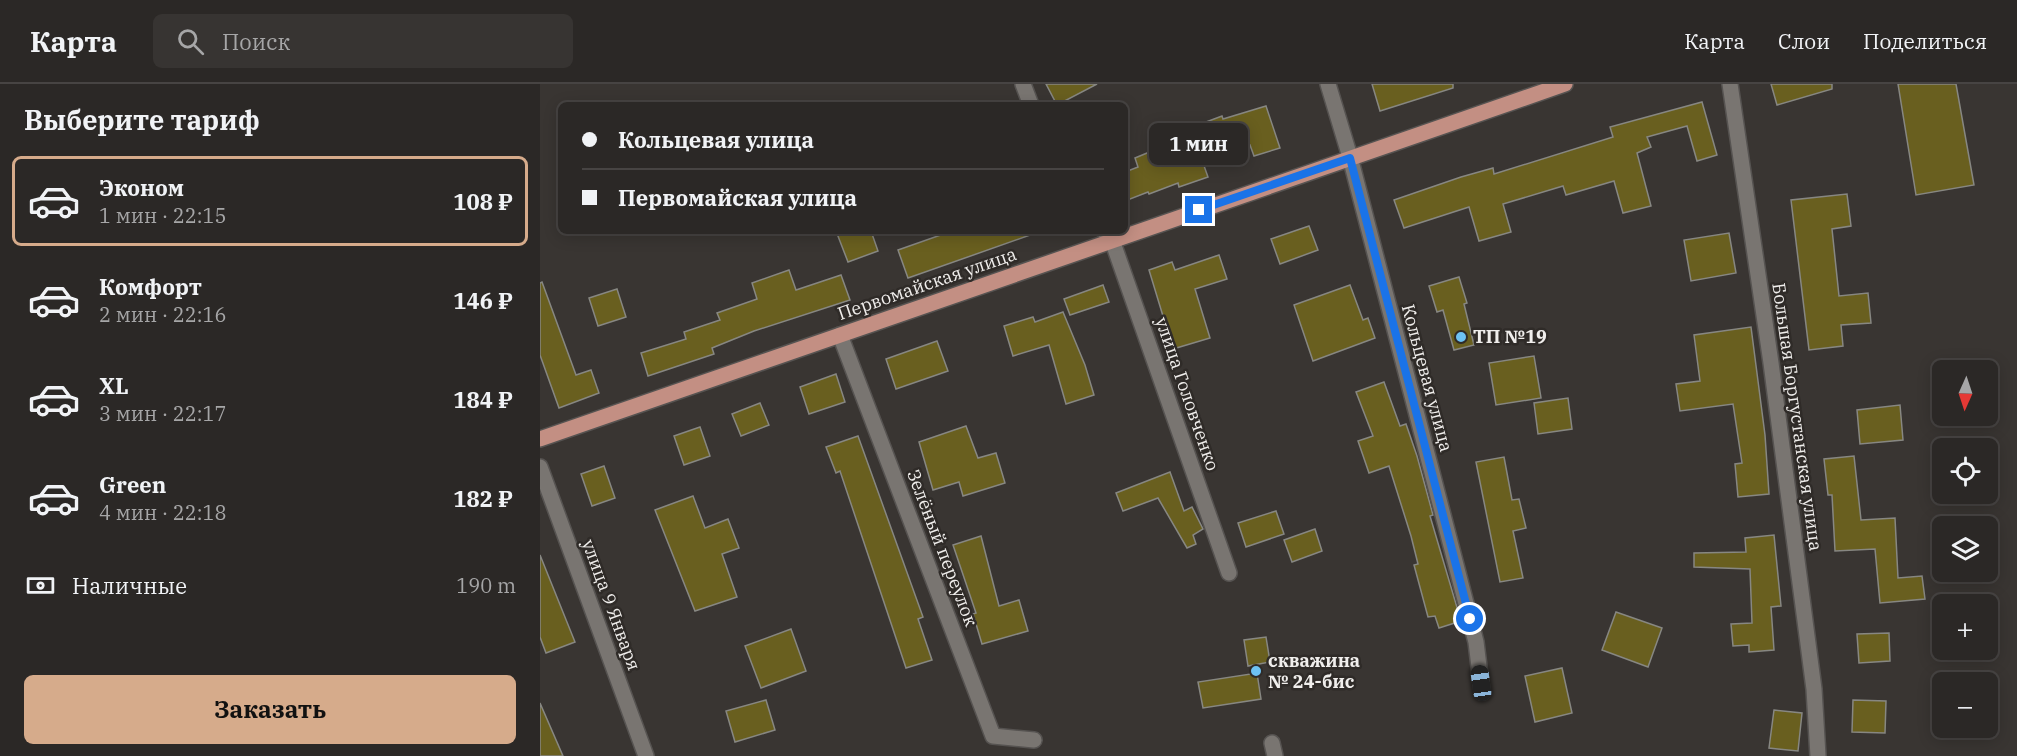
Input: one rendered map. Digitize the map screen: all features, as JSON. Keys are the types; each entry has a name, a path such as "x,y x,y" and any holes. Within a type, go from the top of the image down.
{"main road":[{"name":"Первомайская улица","path":"1128,229 1350,158 1565,84"},
{"name":"Первомайская улица","path":"540,439 840,335 1108,235"}],"street":[{"path":"1023,84 1030,102"},
{"name":"Кольцевая улица","path":"1328,84 1350,158 1476,642 1481,683"},
{"name":"Большая Боргустанская улица","path":"1730,84 1779,421 1814,689 1818,756"},
{"name":"улица Головченко","path":"1108,235 1229,573"},
{"name":"Зелёный переулок","path":"840,335 993,736 1034,740"},
{"name":"улица 9 Января","path":"540,467 646,756"}],"building":[{"path":"1046,84 1097,84 1063,102 1055,102"},
{"path":"1372,84 1453,84 1453,88 1380,111"},
{"path":"1771,84 1832,84 1832,89 1777,105"},
{"path":"1898,84 1956,84 1974,185 1916,195"},
{"path":"1702,102 1717,155 1697,161 1687,126 1647,137 1651,147 1637,153 1651,206 1623,213 1614,181 1566,195 1563,186 1503,204 1511,232 1479,241 1469,207 1404,228 1394,200 1461,177 1493,168 1494,174 1613,137 1610,127"},
{"path":"1266,106 1280,148 1254,156 1250,145 1203,163 1208,177 1179,187 1178,183 1128,200 1128,171 1138,167 1135,158 1164,146 1160,134 1188,124 1190,128 1222,116 1223,119"},
{"path":"1847,194 1851,226 1832,229 1839,296 1868,293 1871,323 1841,325 1843,346 1809,350 1791,200"},
{"path":"1309,226 1318,250 1280,264 1271,239"},
{"path":"1729,233 1736,273 1691,281 1684,240"},
{"path":"837,234 872,234 878,251 848,262"},
{"path":"943,234 1033,234 908,278 898,250"},
{"path":"1219,255 1227,279 1195,289 1210,338 1173,349 1149,270 1172,262 1175,270"},
{"path":"789,270 796,290 841,275 850,300 754,331 712,348 714,354 648,376 641,353 686,339 684,332 720,320 717,313 757,299 752,283"},
{"path":"1459,277 1467,303 1464,304 1474,345 1454,350 1443,310 1437,312 1429,286"},
{"path":"542,282 576,375 591,370 599,393 559,408 540,355 540,283"},
{"path":"1103,285 1109,302 1070,315 1064,299"},
{"path":"1350,285 1363,320 1368,318 1375,338 1313,361 1294,305"},
{"path":"617,289 626,317 598,326 589,298"},
{"path":"1063,312 1085,365 1094,395 1066,404 1049,345 1013,356 1004,326 1033,317 1035,322"},
{"path":"1751,327 1765,435 1769,494 1738,497 1735,464 1742,463 1733,404 1680,411 1676,384 1700,381 1694,335"},
{"path":"937,341 948,371 896,389 886,359"},
{"path":"1534,356 1541,398 1496,405 1489,363"},
{"path":"836,374 845,402 809,414 800,387"},
{"path":"1384,382 1400,426 1406,424 1417,456 1433,515 1430,516 1461,621 1439,628 1435,616 1428,617 1414,565 1418,564 1411,536 1389,466 1369,473 1358,441 1373,436 1356,392"},
{"path":"1568,398 1572,429 1538,434 1534,403"},
{"path":"760,403 769,425 741,436 732,414"},
{"path":"1900,405 1903,440 1860,444 1857,410"},
{"path":"966,426 978,458 996,453 1005,483 963,496 959,482 933,490 919,442"},
{"path":"700,427 710,456 684,465 674,436"},
{"path":"858,436 923,617 918,619 932,660 906,668 840,471 836,473 826,447"},
{"path":"1854,456 1861,520 1895,518 1898,578 1922,576 1925,599 1880,603 1875,549 1835,551 1832,495 1828,495 1824,459"},
{"path":"1504,457 1512,500 1519,499 1526,528 1513,531 1523,578 1500,582 1476,462"},
{"path":"604,466 615,498 592,506 581,474"},
{"path":"1170,472 1184,511 1192,507 1203,529 1193,535 1196,544 1187,548 1158,498 1123,511 1116,493"},
{"path":"693,496 705,528 728,519 739,548 722,554 737,597 695,611 655,510"},
{"path":"1276,511 1284,534 1246,547 1238,523"},
{"path":"1315,529 1322,551 1292,562 1284,540"},
{"path":"1774,535 1781,606 1771,607 1774,650 1749,652 1749,645 1733,646 1731,624 1752,623 1750,569 1694,567 1694,553 1746,552 1745,538"},
{"path":"981,536 999,606 1019,600 1028,631 982,644 973,614 976,613 953,545"},
{"path":"540,555 575,642 546,653 540,637"},
{"path":"1616,612 1662,628 1648,667 1602,650"},
{"path":"791,629 806,671 761,688 745,646"},
{"path":"1889,633 1890,661 1859,663 1857,634"},
{"path":"1266,637 1270,662 1248,666 1244,640"},
{"path":"1562,668 1572,713 1535,722 1525,676"},
{"name":"скважина № 24-бис","path":"1257,673 1261,699 1203,708 1198,682"},
{"path":"766,700 775,730 735,742 726,711"},
{"path":"1853,700 1886,701 1885,733 1852,732"},
{"path":"540,703 563,756 540,756"},
{"path":"1774,710 1802,713 1798,751 1769,748"}],"place":[{"name":"ТП №19","path":"1461,337"},
{"name":"скважина № 24-бис","path":"1256,671"}],"route":[{"path":"1199,210 1350,158 1470,619"}]}
